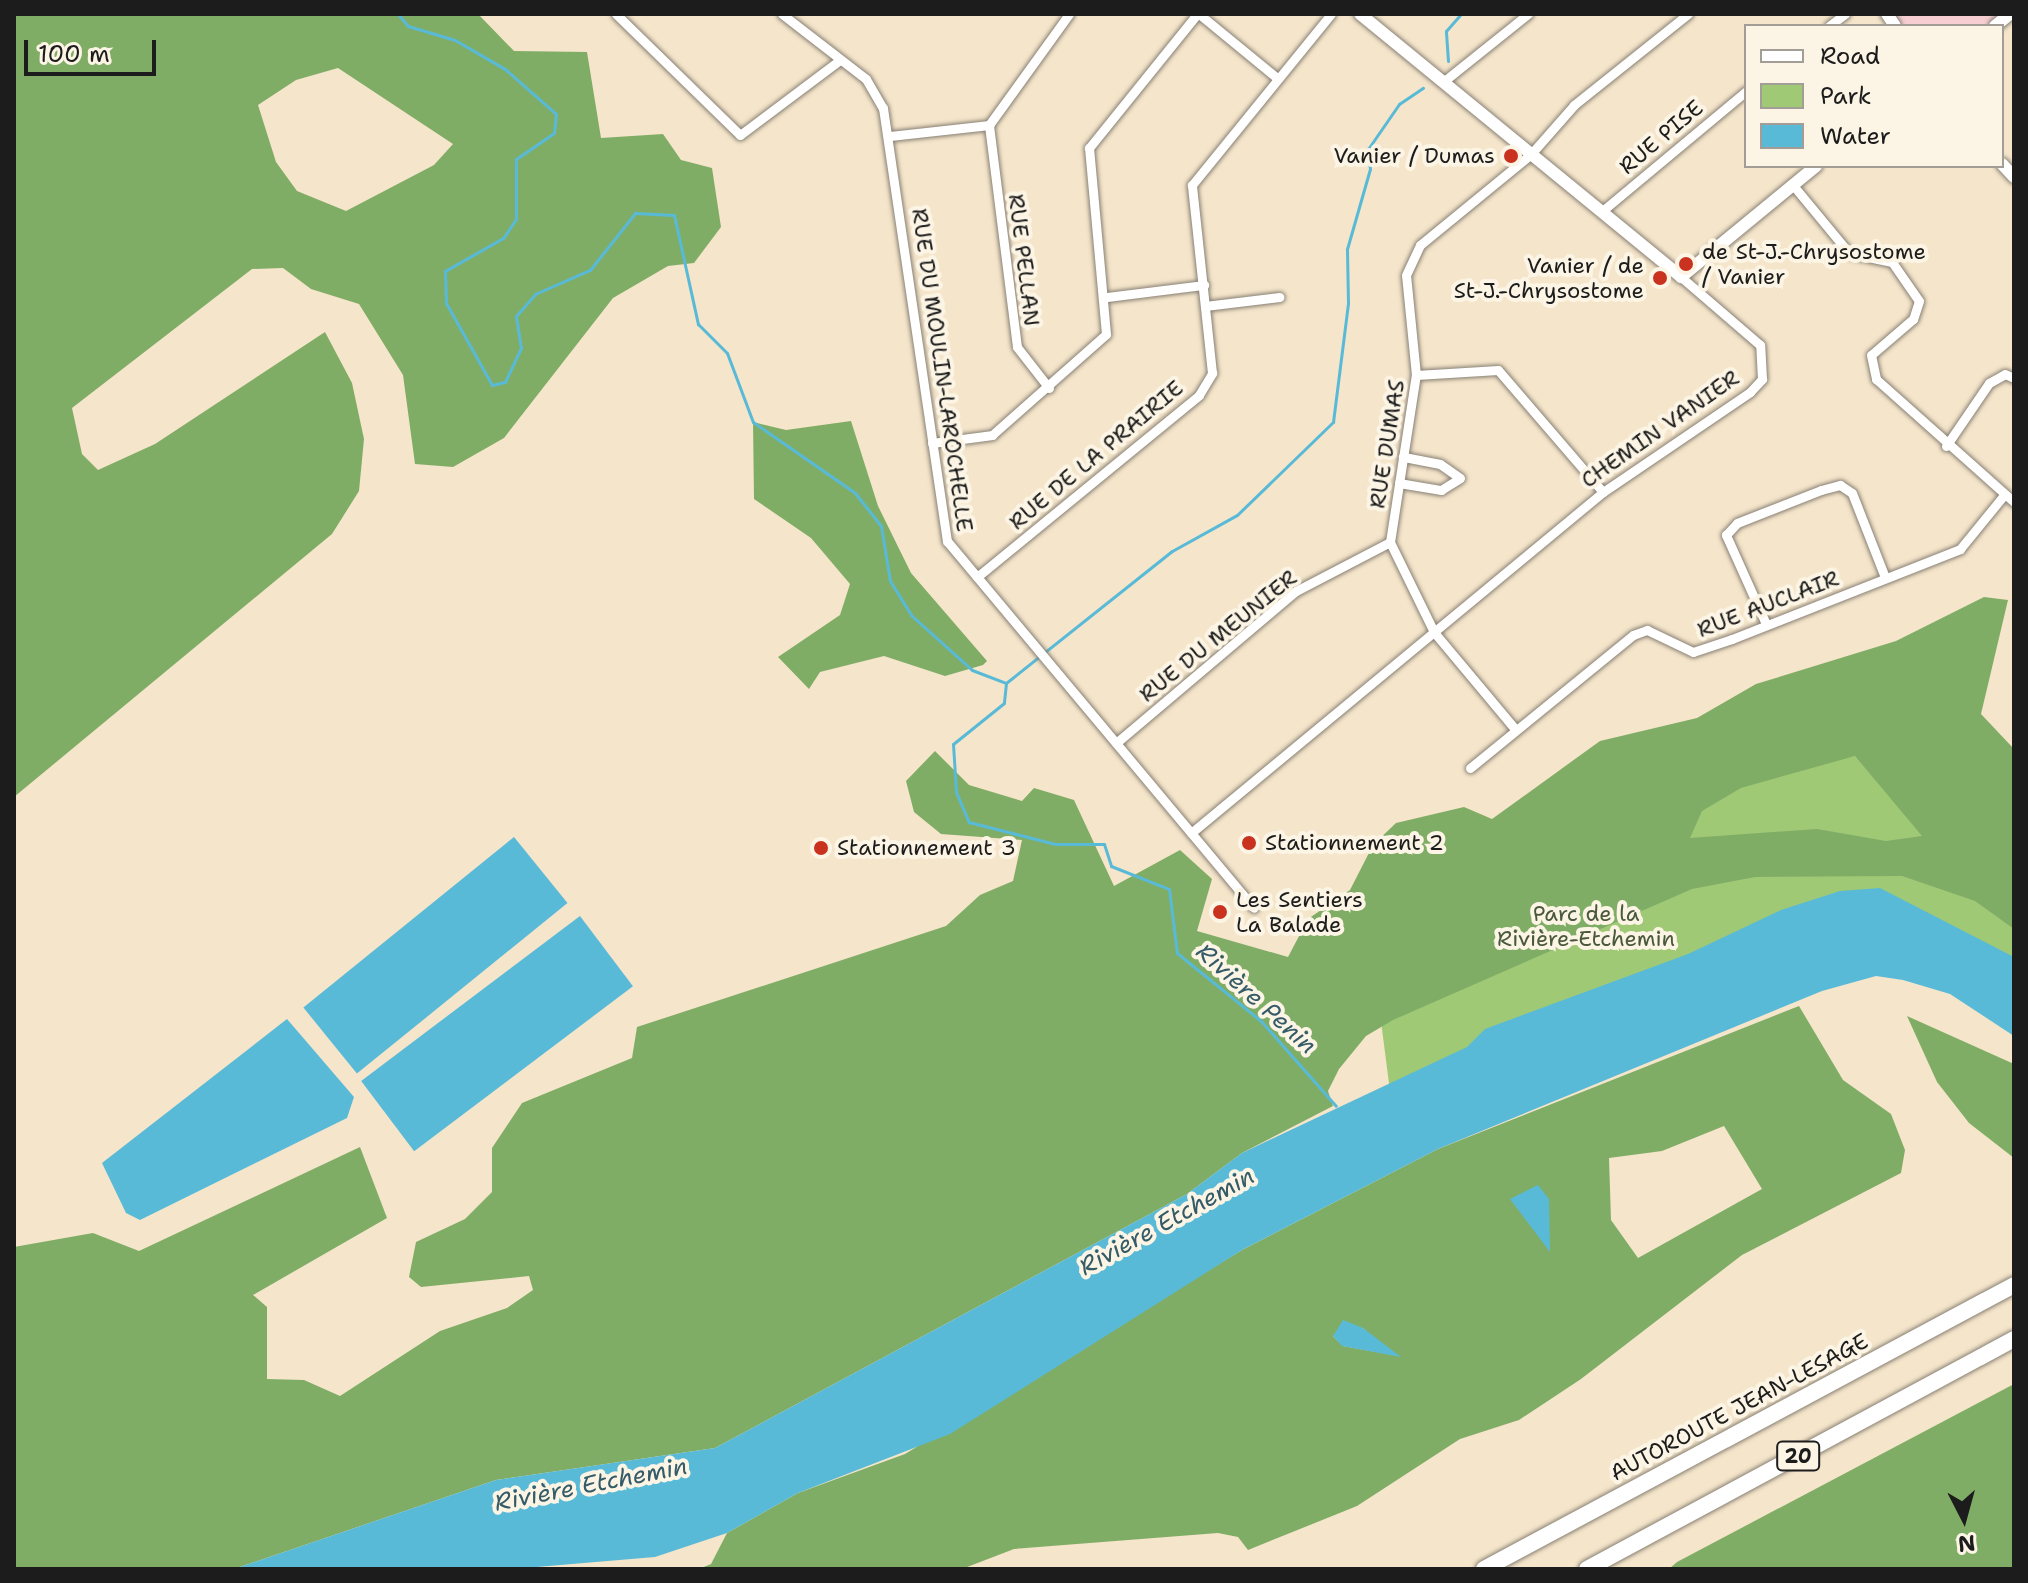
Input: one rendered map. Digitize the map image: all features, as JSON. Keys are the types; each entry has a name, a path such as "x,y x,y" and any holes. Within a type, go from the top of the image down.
{"highway":[{"name":"AUTOROUTE JEAN-LESAGE","path":"1484,1569 2014,1285"},
{"name":"20","path":"1587,1569 2011,1340"}],"street":[{"path":"616,14 740,135 840,60"},
{"name":"RUE DU MOULIN-LAROCHELLE","path":"782,14 866,79 890,136 944,531 977,577 1254,908"},
{"path":"890,136 989,125 1069,14"},
{"path":"932,443 992,435 1096,350 1106,334 1107,297 1089,148 1198,14 1278,79"},
{"name":"RUE DE LA PRAIRIE","path":"977,577 1199,395 1212,373 1192,185 1331,14"},
{"name":"CHEMIN VANIER","path":"1191,833 1603,492 1762,379 1760,345 1360,14"},
{"path":"1443,82 1528,14"},
{"name":"RUE DUMAS","path":"1515,729 1434,632 1390,542 1416,375 1405,298 1410,258 1531,154 1574,105 1688,14"},
{"name":"RUE PISE","path":"1601,212 1744,93"},
{"name":"RUE PELLAN","path":"989,125 1017,347 1049,388"},
{"path":"1681,277 1813,168"},
{"path":"1792,184 1849,253 1892,262 1919,301 1913,319 1878,346 1869,366 1946,446 2014,502"},
{"path":"1107,297 1204,285"},
{"path":"1205,306 1279,297"},
{"path":"1416,375 1498,370 1603,492"},
{"path":"1946,446 1989,383 2005,374 2014,378"},
{"path":"1399,483 1441,490 1460,478 1440,464 1403,457"},
{"path":"1766,624 1726,535 1737,523 1800,498 1840,485 1852,493 1885,577"},
{"name":"RUE AUCLAIR","path":"1470,768 1633,635 1647,630 1693,652 1960,549 2004,495"},
{"name":"RUE DU MEUNIER","path":"1116,743 1296,591 1390,542"}],"shaded area":[{"path":"1888,14 2010,14 1998,24 1895,24"}],"green space":[{"path":"14,14 478,14 514,51 587,52 601,138 663,134 681,160 712,168 721,227 694,263 668,266 613,298 504,438 453,467 415,464 403,375 359,304 311,289 283,268 252,269 72,408 82,454 98,470 155,444 325,332 352,383 364,439 359,491 332,534 14,797","holes":["338,68 453,144 434,165 346,211 297,191 276,162 258,105 296,80"]},
{"path":"851,421 878,506 911,573 987,661 983,665 945,676 884,656 820,672 809,689 778,657 840,615 850,584 811,538 754,499 753,422 786,430"},
{"path":"1984,597 2008,600 1981,714 2014,749 2014,929 1975,901 1902,876 1755,877 1692,889 1393,1020 1366,1036 1339,1069 1328,1091 1333,1106 1242,1153 1187,1194 715,1448 496,1480 234,1569 14,1569 14,1247 93,1233 139,1251 360,1147 387,1218 253,1295 267,1307 267,1379 304,1380 340,1396 440,1331 507,1308 533,1290 529,1276 421,1287 409,1277 416,1242 465,1219 492,1192 492,1148 522,1103 632,1058 637,1027 946,926 980,895 1013,881 1022,840 941,834 914,812 906,781 935,751 969,785 1022,801 1034,788 1074,800 1114,886 1180,850 1212,879 1197,931 1288,957 1308,919 1350,890 1373,845 1396,823 1464,807 1492,819 1600,741 1697,718 1756,684 1896,641","holes":["1855,756 1922,836 1886,841 1817,829 1690,838 1702,811 1741,788"]},
{"name":"Parc de la Rivière-Etchemin","path":"1855,756 2014,840 2014,1002 1814,948 1394,1122 1379,1006 1621,796"},
{"path":"1799,1006 1843,1080 1891,1114 1905,1150 1901,1173 1742,1255 1581,1379 1519,1420 1460,1439 1357,1506 1248,1550 1238,1537 1218,1533 1014,1549 962,1569 699,1569 711,1564 727,1533 798,1493 905,1454 1242,1250 1438,1149","holes":["1724,1126 1762,1189 1638,1258 1611,1220 1609,1158 1662,1151","1363,1328 1382,1347 1399,1356 1343,1346 1333,1336"]},
{"path":"1907,1016 2014,1064 2014,1158 1969,1123 1937,1082"},
{"path":"2014,1384 2014,1569 1669,1569 1677,1562"}],"water":[{"path":"514,837 567,903 357,1074 303,1008"},
{"name":"Rivière Etchemin","path":"1880,888 2014,957 2014,1036 1950,994 1903,980 1876,976 1822,991 1438,1149 1242,1250 950,1434 798,1493 727,1533 655,1557 513,1569 234,1569 496,1480 715,1448 1187,1194 1242,1153 1467,1047 1485,1029 1688,954 1781,910 1840,891"},
{"path":"580,916 633,986 414,1151 361,1081"},
{"path":"287,1019 354,1097 347,1118 140,1220 126,1213 102,1163"},
{"path":"1538,1185 1549,1199 1550,1252 1510,1199"},
{"path":"1343,1320 1363,1328 1401,1357 1342,1346 1333,1336"}],"waterway":[{"name":"Rivière Penin","path":"398,14 408,26 455,40 505,69 556,114 554,133 516,159 516,219 503,238 445,271 446,303 492,385 505,382 521,348 516,316 535,294 590,270 635,213 674,215 698,324 727,353 753,422 855,493 881,526 890,581 911,615 972,670 1006,683 1004,703 953,744 956,792 969,822 1055,844 1104,844 1111,866 1169,889 1177,953 1261,1021 1336,1106"},
{"path":"1448,61 1446,31 1461,14"},
{"path":"1006,683 1172,551 1237,515 1333,422 1348,303 1347,249 1370,169 1368,149 1399,104 1423,88"}],"place":[{"name":"Vanier / Dumas","path":"1511,156"},
{"name":"de St-J.-Chrysostome / Vanier","path":"1686,264"},
{"name":"Vanier / de St-J.-Chrysostome","path":"1660,278"},
{"name":"Stationnement 2","path":"1249,843"},
{"name":"Stationnement 3","path":"821,848"},
{"name":"Les Sentiers La Balade","path":"1220,912"}]}
